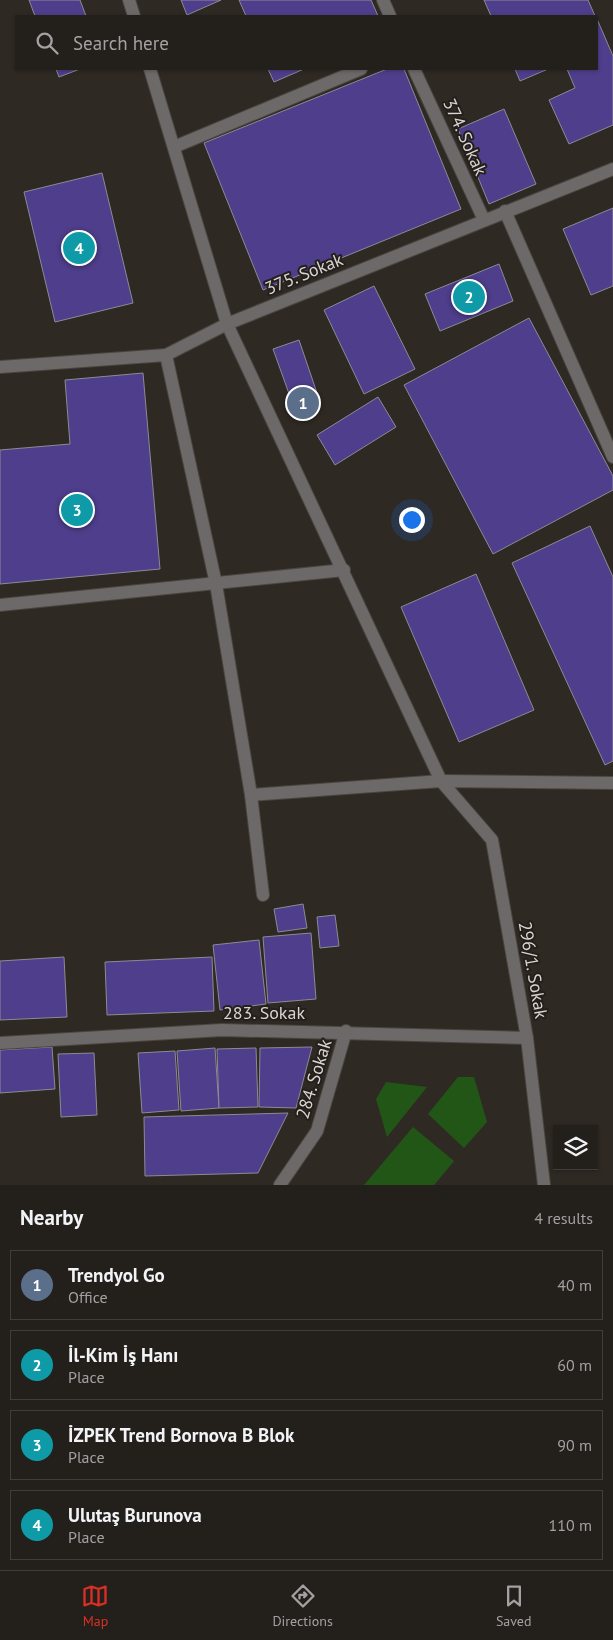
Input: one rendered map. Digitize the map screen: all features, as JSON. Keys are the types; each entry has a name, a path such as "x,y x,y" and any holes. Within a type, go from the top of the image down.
{"lane":[{"path":"129,0 134,15"},
{"path":"383,0 390,15"},
{"name":"296/1. Sokak","path":"150,70 228,324 441,780 492,840 527,1038 544,1185"},
{"path":"174,147 359,70"},
{"name":"374. Sokak","path":"414,70 484,220"},
{"name":"375. Sokak","path":"0,367 166,355 228,324 613,169"},
{"path":"506,211 613,457"},
{"path":"166,355 216,584 251,795 263,894"},
{"path":"0,605 344,570"},
{"path":"251,795 441,780 613,783"},
{"name":"283. Sokak","path":"0,1043 222,1030 346,1031 527,1038"},
{"name":"284. Sokak","path":"280,1185 317,1131 346,1031"}],"green space":[{"path":"458,1077 474,1077 487,1122 464,1148 428,1114"},
{"path":"386,1082 427,1087 387,1137 376,1099"},
{"path":"413,1127 454,1161 434,1185 364,1185"}],"building":[{"path":"29,0 80,0 86,15 35,15"},
{"path":"181,0 221,0 187,15"},
{"path":"239,0 371,0 378,15 246,15"},
{"path":"484,0 588,0 595,15 491,15"},
{"path":"598,21 613,56 613,125 569,144 549,100 575,88 567,70 598,70"},
{"path":"56,70 77,70 59,77"},
{"path":"268,70 302,70 274,82"},
{"path":"385,70 404,70 461,209 263,290 204,143"},
{"path":"515,70 546,70 520,81"},
{"path":"504,109 536,184 489,204 458,129"},
{"path":"102,173 133,303 55,322 24,192"},
{"path":"613,208 613,286 591,295 563,229"},
{"path":"499,264 513,301 440,331 425,294"},
{"path":"374,286 415,369 364,394 324,310"},
{"path":"529,318 613,476 613,490 493,554 404,385"},
{"path":"299,340 317,393 292,402 273,349"},
{"path":"143,373 160,569 0,584 0,450 70,444 65,380"},
{"path":"378,397 396,427 335,465 317,435"},
{"path":"590,526 613,577 613,761 605,765 512,563"},
{"path":"476,574 534,710 459,742 401,607"},
{"path":"303,904 307,928 278,932 274,909"},
{"path":"335,915 339,946 320,948 317,917"},
{"path":"311,933 316,999 268,1003 263,937"},
{"path":"259,940 266,1004 220,1010 213,945"},
{"path":"64,957 67,1017 0,1020 0,961"},
{"path":"212,957 214,1011 107,1015 105,962"},
{"path":"52,1047 55,1089 0,1093 0,1050"},
{"path":"312,1047 296,1108 259,1107 260,1048"},
{"path":"215,1048 219,1108 181,1111 177,1051"},
{"path":"256,1048 258,1107 219,1108 217,1049"},
{"path":"175,1051 179,1110 142,1113 138,1053"},
{"path":"94,1053 97,1115 61,1117 58,1054"},
{"path":"288,1113 258,1173 145,1176 144,1117"}],"place":[{"name":"Ulutaş Burunova","path":"79,248"},
{"name":"İl-Kim İş Hanı","path":"469,297"},
{"name":"Trendyol Go","path":"303,403"},
{"name":"İZPEK Trend Bornova B Blok","path":"77,510"}]}
